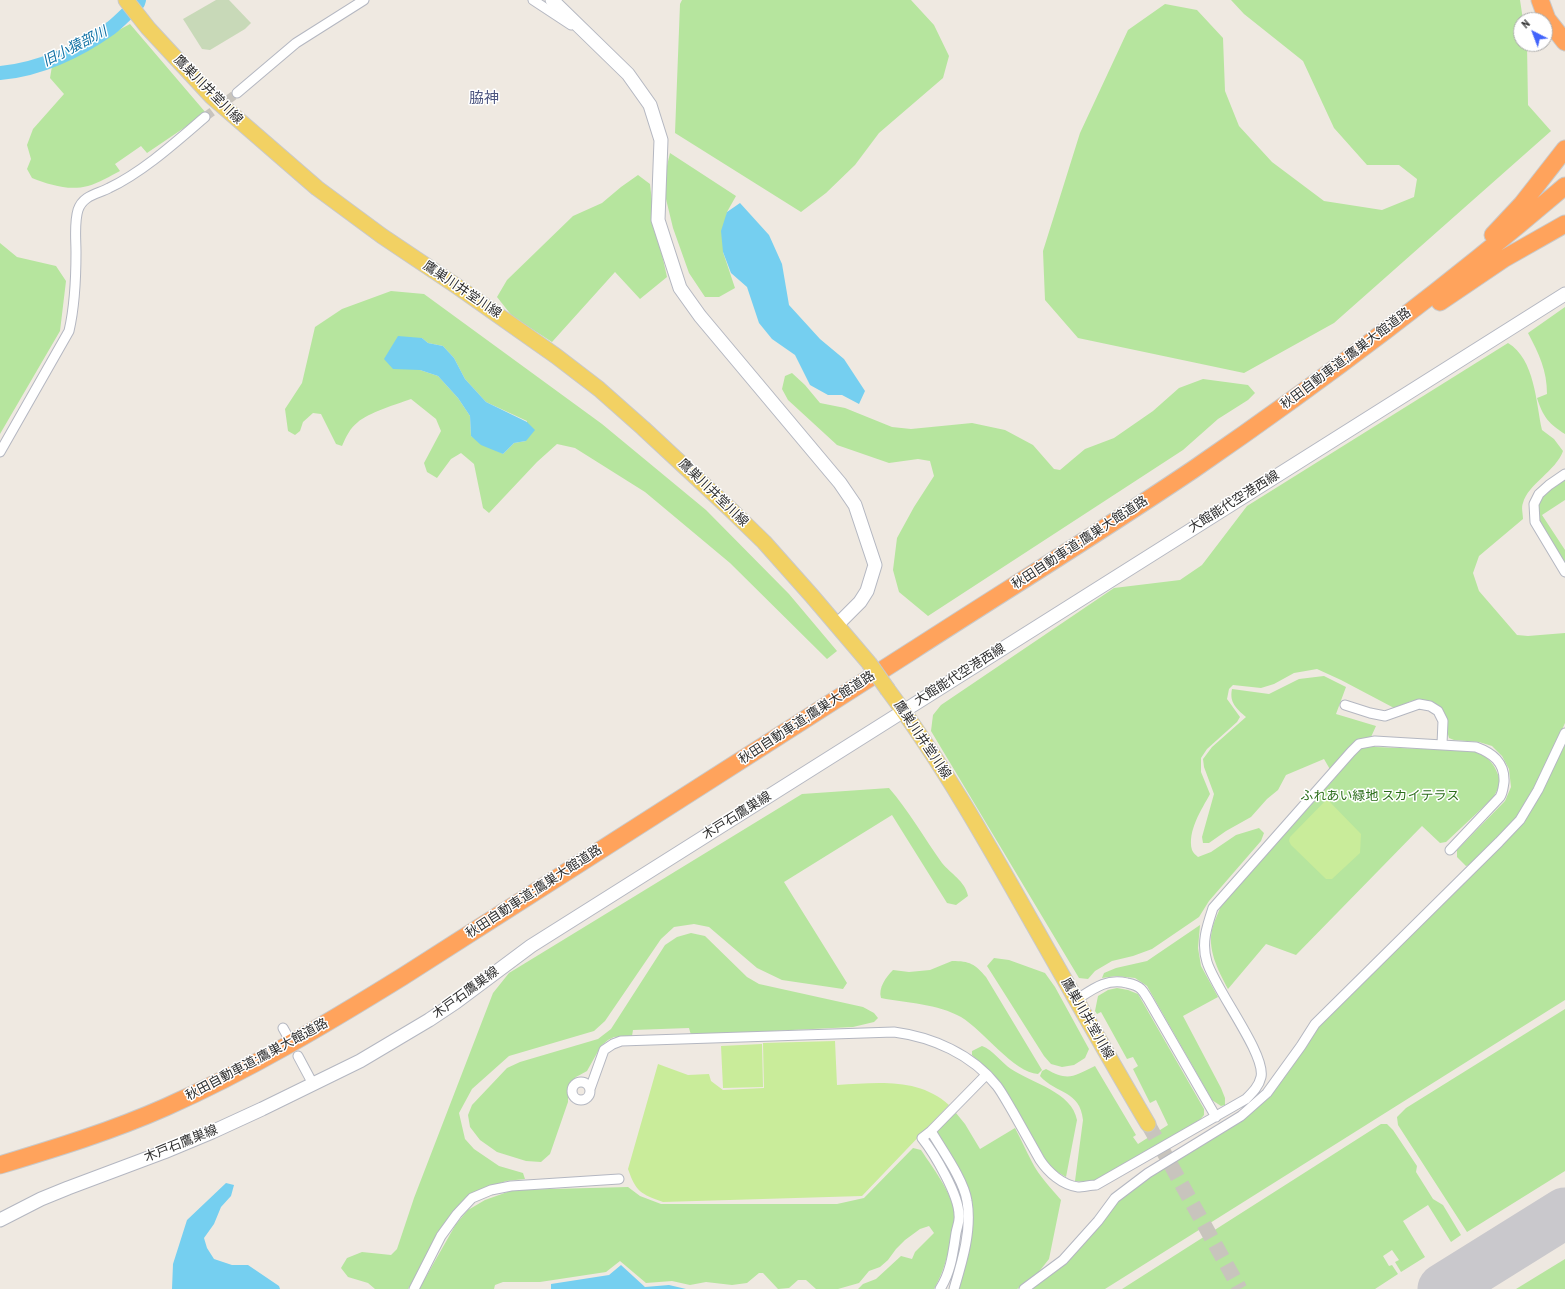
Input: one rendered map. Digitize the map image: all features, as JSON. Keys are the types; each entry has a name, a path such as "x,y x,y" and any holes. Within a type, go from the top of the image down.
{"highway":[{"path":"1540,0 1547,20 1563,37"},
{"path":"1548,0 1563,37"},
{"path":"1370,348 1484,244 1522,204 1565,149"},
{"name":"秋田自動車道;鷹巣大館道路","path":"0,1165 101,1133 166,1107 234,1075 310,1033 402,977 1108,526 1241,436 1370,348 1565,186"},
{"name":"秋田自動車道;鷹巣大館道路","path":"0,1173 83,1148 164,1117 229,1087 302,1047 427,970 1140,515 1252,438 1370,348 1491,259 1565,198"},
{"path":"1370,348 1482,273 1523,247 1565,224"}],"main road":[{"name":"鷹巣川井堂川線","path":"126,0 148,28 211,96 317,188 382,236 556,356 599,390 644,428 764,542 837,625 868,663 903,711 981,831 1148,1124"},
{"path":"552,0 628,74 650,104 661,140 658,220 680,288 700,316 840,483 854,505 875,565 867,591 860,602 837,625"},
{"name":"大館能代空港西線","path":"903,711 1565,294"},
{"name":"木戸石鷹巣線","path":"0,1220 41,1199 191,1140 262,1109 360,1061 456,1002 531,946 903,711"}],"street":[{"path":"237,93 296,44 364,0"},
{"path":"533,0 589,37"},
{"path":"0,452 69,331 72,320 76,279 77,218 82,202 90,195 109,188 133,174 205,117"},
{"path":"1565,474 1539,494 1534,504 1534,522 1565,572"},
{"path":"1344,705 1385,716 1419,704 1430,706 1438,711 1444,721 1442,744"},
{"path":"1024,1289 1063,1260 1098,1221 1115,1198 1148,1172 1241,1116 1267,1093 1315,1024 1520,820 1538,790 1565,733"},
{"path":"590,1089 604,1050 621,1041 894,1032 911,1034 948,1048 986,1075 997,1087 1046,1169 1056,1178 1077,1187 1096,1185 1246,1099 1257,1087 1262,1076 1261,1065 1256,1051 1215,980 1207,961 1204,946 1205,931 1213,908 1269,842 1359,744 1375,741 1476,746 1490,752 1501,763 1504,776 1503,792 1450,850"},
{"path":"1076,1000 1108,982 1116,980 1132,984 1140,988 1148,999 1216,1117"},
{"path":"283,1028 288,1037"},
{"path":"298,1056 314,1084"},
{"path":"940,1289 946,1279 953,1255 959,1215 956,1199 928,1146 922,1138 986,1075"},
{"path":"931,1130 961,1184 967,1200 969,1222 961,1265 954,1289"},
{"path":"414,1289 441,1236 457,1214 472,1198 491,1190 512,1186 619,1179"}],"green space":[{"path":"216,0 229,0 251,23 245,29 210,50 202,49 183,19"},
{"path":"682,0 911,0 934,25 949,56 943,78 879,133 855,165 826,193 801,212 675,133 680,4"},
{"path":"1231,0 1520,0 1522,12 1513,12 1513,52 1527,52 1528,105 1551,131 1334,323 1244,373 1078,338 1045,300 1043,251 1080,133 1128,30 1165,4 1197,10 1223,38 1225,91 1239,126 1272,162 1324,201 1382,210 1414,197 1417,179 1399,165 1367,165 1334,128 1303,61 1244,14"},
{"path":"130,24 206,113 147,153 141,146 115,164 120,171 92,185 67,188 32,178 27,169 31,159 27,145 33,129 64,94 50,78 52,66"},
{"path":"670,153 736,196 727,212 723,252 735,288 719,297 705,297 689,273 673,228 666,199 666,170"},
{"path":"638,175 650,184 654,219 667,277 640,299 615,272 552,342 512,316 497,297 507,280 573,216 602,203"},
{"path":"0,243 17,257 56,266 66,281 60,331 0,434"},
{"path":"391,291 424,294 602,424 706,510 789,594 837,651 827,659 730,563 645,492 575,448 557,444 537,462 489,513 483,508 474,464 461,453 451,459 437,478 427,472 424,463 441,431 436,419 411,399 369,415 355,424 350,430 342,446 336,444 321,414 313,413 303,422 300,431 295,435 288,431 285,409 302,383 315,327 342,309","holes":["422,338 428,343 443,346 454,358 465,379 486,402 527,421 526,441 514,443 503,454 471,436 470,416 458,398 438,376 420,370"]},
{"path":"1565,307 1565,434 1547,419 1539,405 1537,398 1547,394 1546,377 1539,355 1528,333"},
{"path":"1508,343 1517,350 1529,370 1536,395 1542,430 1554,439 1563,451 1554,465 1536,483 1526,496 1522,506 1523,519 1479,556 1473,573 1479,591 1517,635 1528,636 1565,633 1565,723 1545,767 1518,819 1472,864 1466,866 1457,857 1457,850 1505,801 1511,787 1509,769 1502,756 1492,746 1479,742 1454,740 1449,738 1441,709 1432,701 1411,701 1396,709 1317,669 1294,673 1274,684 1261,688 1233,685 1229,689 1227,699 1240,717 1237,722 1207,749 1201,758 1201,772 1210,794 1199,813 1193,828 1191,843 1192,850 1198,857 1211,852 1236,835 1259,828 1264,833 1261,841 1209,901 1199,917 1152,949 1133,956 1112,961 1095,971 1088,979 1079,978 931,731 933,715 941,705 1114,588 1180,580 1202,565 1247,506"},
{"path":"792,373 805,385 820,403 845,408 892,427 911,429 972,423 1005,430 1033,445 1054,469 1060,470 1085,449 1114,438 1153,411 1179,388 1203,379 1248,385 1255,393 1248,400 1218,419 1183,450 928,616 899,592 893,570 897,538 914,507 934,476 930,461 918,459 889,463 837,445 788,400 782,389 785,376"},
{"path":"1565,478 1565,500 1542,515 1565,550 1565,567 1539,522 1538,501 1542,496"},
{"name":"ふれあい緑地 スカイテラス","path":"1324,676 1346,687 1336,714 1376,726 1371,737 1375,747 1476,751 1489,760 1497,772 1501,783 1493,798 1446,842 1440,843 1422,826 1296,955 1266,944 1228,989 1214,959 1211,942 1213,926 1221,905 1335,778 1324,759 1286,775 1278,790 1267,799 1251,817 1226,831 1209,843 1203,843 1202,837 1214,794 1204,767 1203,759 1212,747 1246,717 1234,705 1231,694 1232,689 1269,694 1299,679"},
{"path":"1565,742 1565,1000 1105,1289 1030,1289 1118,1200 1151,1175 1242,1119 1315,1028 1518,826"},
{"path":"889,788 910,815 942,863 964,886 968,896 956,905 947,903 892,815 784,882 847,983 843,989 782,980 757,968 709,927 694,924 674,927 661,939 605,1021 594,1031 509,1056 472,1089 459,1113 465,1139 474,1149 499,1166 523,1173 525,1179 506,1181 467,1196 452,1213 408,1289 375,1289 368,1283 348,1277 341,1268 347,1258 362,1252 391,1255 397,1249 414,1198 493,993 509,973 802,794"},
{"path":"1327,799 1361,834 1360,853 1332,879 1326,879 1291,845 1289,841 1290,837"},
{"path":"1200,925 1198,948 1201,966 1218,997 1183,1016 1221,1088 1225,1098 1225,1105 1221,1106 1212,1100 1147,986 1135,978 1116,976 1102,978 1104,973 1116,968 1147,961"},
{"path":"691,933 705,936 747,977 759,984 863,1007 874,1013 878,1018 874,1022 853,1027 691,1035 689,1028 633,1030 632,1036 614,1037 608,1040 601,1046 587,1071 576,1077 571,1082 568,1090 568,1102 550,1154 541,1162 526,1161 497,1152 480,1140 470,1127 468,1115 472,1105 507,1068 520,1062 598,1039 611,1029 665,945 677,937"},
{"path":"994,958 1009,960 1045,973 1055,987 1089,1049 1085,1058 1074,1065 1062,1067 1051,1064 1044,1056 987,966"},
{"path":"952,961 972,964 986,977 1042,1070 1038,1074 1029,1072 1009,1059 970,1023 961,1017 942,1009 922,1004 881,998 880,994 885,979 893,970 909,972 930,970"},
{"path":"1117,988 1138,994 1204,1109 1204,1115 1198,1122 1098,1180 1084,1182 1075,1181 1083,1120 1081,1110 1072,1098 1046,1082 1040,1076 1042,1071 1046,1069 1060,1075 1071,1076 1095,1066 1136,1135 1133,1137 1138,1144 1168,1125 1156,1100 1150,1103 1133,1069 1138,1066 1133,1057 1127,1059 1101,1012 1097,1014 1095,1011 1098,996 1108,990"},
{"path":"1565,1009 1565,1171 1467,1232 1398,1125 1397,1117 1406,1108"},
{"path":"835,1041 837,1085 881,1083 910,1086 937,1096 949,1105 862,1196 663,1202 644,1194 634,1183 628,1169 658,1064 688,1075 709,1074 711,1081 723,1090 764,1088 763,1043"},
{"path":"762,1044 763,1087 723,1088 721,1046"},
{"path":"982,1046 990,1050 1011,1069 1059,1095 1068,1102 1074,1110 1077,1120 1066,1177 1054,1170 1047,1162 1006,1091 990,1071 972,1055 972,1051"},
{"path":"956,1113 965,1124 980,1149 1015,1128 1038,1172 1061,1200 1049,1259 1034,1278 1017,1289 958,1289 973,1221 972,1202 966,1183 934,1132"},
{"path":"1381,1124 1387,1124 1393,1130 1417,1166 1416,1172 1433,1199 1443,1205 1461,1235 1451,1242 1428,1205 1403,1221 1425,1257 1401,1272 1395,1262 1399,1260 1392,1250 1383,1256 1389,1266 1392,1265 1398,1274 1375,1289 1122,1289"},
{"path":"913,1148 921,1150 944,1185 953,1205 955,1215 955,1228 947,1257 942,1273 934,1289 858,1289 863,1284 876,1279 901,1256 912,1259 915,1252 934,1233 929,1226 920,1229 905,1240 888,1260 880,1267 869,1271 859,1283 838,1289 816,1289 806,1280 798,1280 789,1288 778,1289 763,1273 759,1273 747,1283 732,1285 706,1282 690,1285 672,1281 646,1283 620,1261 606,1272 540,1282 503,1282 495,1285 494,1289 419,1289 456,1224 468,1210 485,1200 513,1190 628,1187 640,1196 661,1204 837,1204 864,1198"},
{"path":"1565,1259 1565,1289 1516,1289"}],"water":[{"path":"740,203 769,235 782,264 789,305 820,339 844,359 865,391 859,404 842,395 828,395 810,385 795,355 772,339 759,323 747,287 731,273 723,252 721,231 727,212"},
{"path":"398,336 422,338 428,343 443,346 454,358 465,379 486,402 527,422 535,430 526,441 514,443 503,454 481,445 471,436 470,416 458,398 438,376 420,370 393,369 384,359"},
{"path":"226,1183 234,1185 231,1196 221,1207 214,1224 204,1238 207,1248 214,1259 232,1265 248,1265 279,1286 280,1289 172,1289 173,1264 187,1220"},
{"path":"621,1265 645,1287 669,1285 686,1289 551,1289 551,1284 609,1275"}],"waterway":[{"name":"旧小猿部川","path":"0,73 44,64 72,52 111,28 138,3 139,0"}],"runway":[{"path":"1443,1289 1565,1213"}],"tunnel":[{"path":"205,117 237,93"},
{"path":"1148,1124 1240,1289"}],"district":[{"name":"脇神","path":"484,99"}]}
